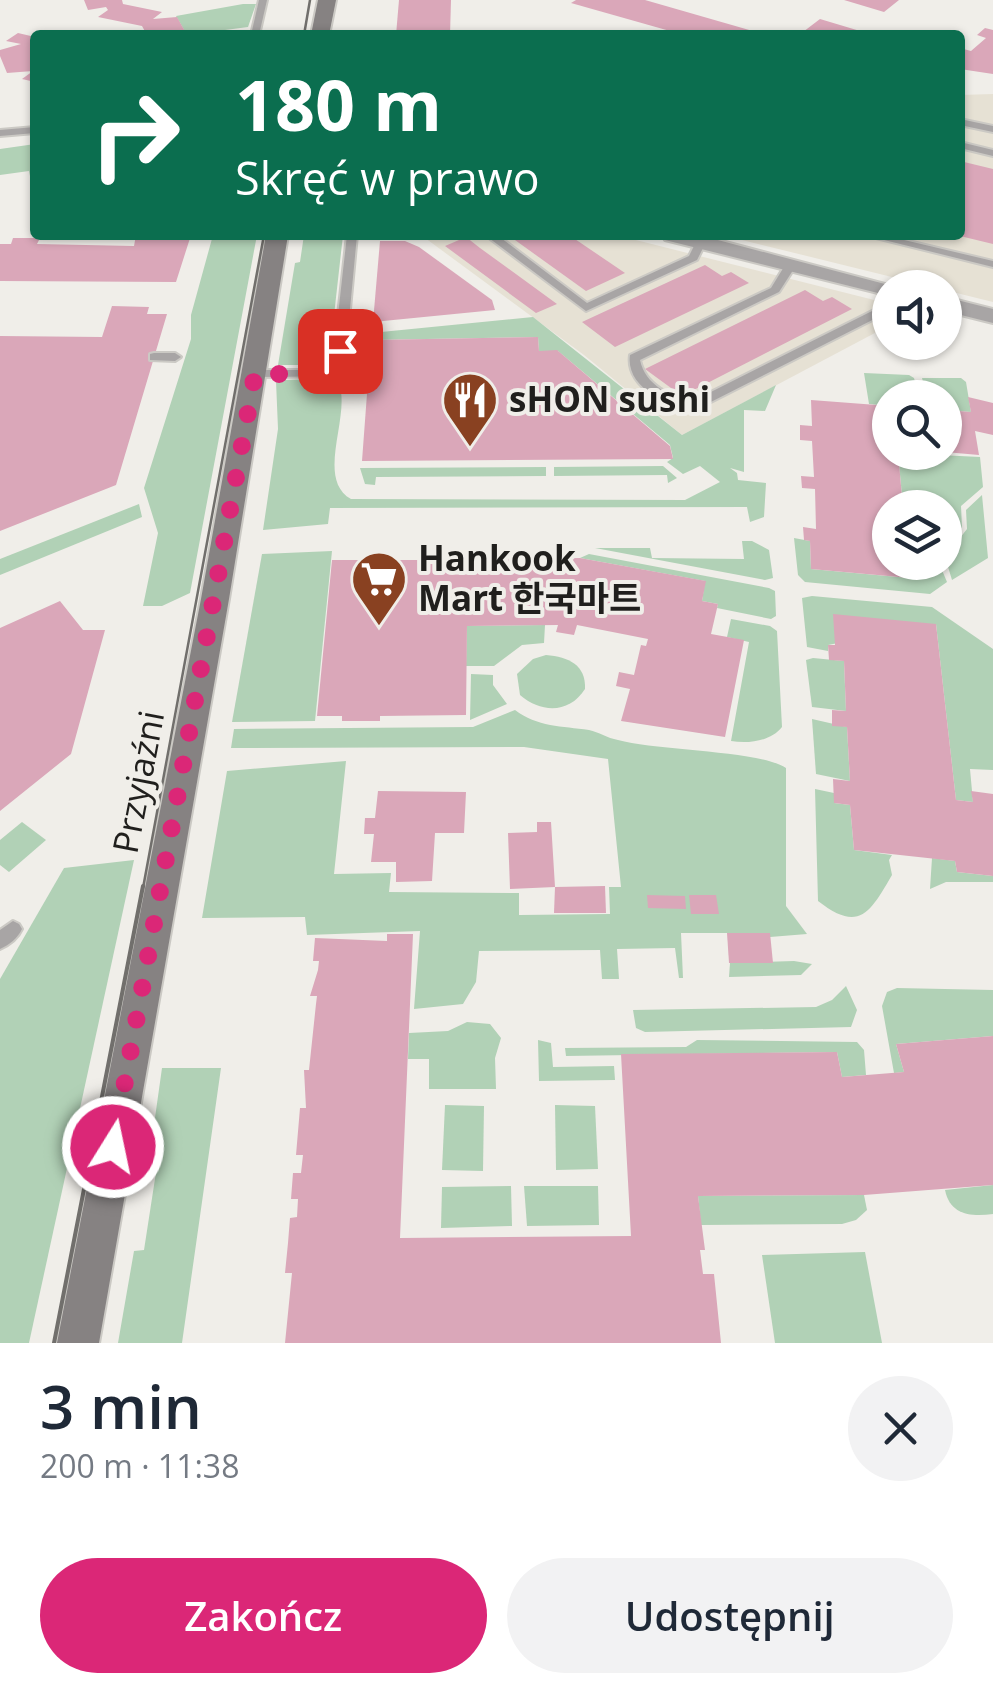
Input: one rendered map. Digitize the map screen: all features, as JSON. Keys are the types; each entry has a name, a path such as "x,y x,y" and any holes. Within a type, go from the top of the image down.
{"street":[{"path":"321,30 327,0"},
{"name":"Przyjaźni","path":"78,1343 276,240"},
{"path":"693,240 872,285"},
{"path":"962,308 993,316"}],"lane":[{"path":"256,30 263,0"},
{"path":"965,123 993,129"},
{"path":"0,133 30,130"},
{"path":"965,147 993,152"},
{"path":"323,374 340,351 351,240"},
{"path":"497,240 586,308 692,258 701,242"},
{"path":"891,240 993,264"},
{"path":"791,264 775,290 634,358 634,367 642,379 668,398 697,404 872,315"},
{"path":"154,357 175,357"},
{"path":"255,374 369,373"}],"shaded area":[{"path":"993,94 993,302 962,294 962,270 872,272 742,240 965,240 965,95"},
{"path":"428,240 636,240 872,299 872,335 682,435 584,355"}],"green space":[{"path":"256,4 248,27 184,30 176,16"},
{"path":"30,145 30,176 29,171 0,175 0,149"},
{"path":"212,240 256,240 190,593 162,606 143,606 158,533 144,488 191,339 191,315"},
{"path":"303,240 342,240 330,351 308,365 278,365 295,263 300,262"},
{"path":"533,317 682,435 776,385 765,411 744,410 744,472 730,468 737,473 738,480 766,483 764,517 750,522 747,507 330,508 328,524 263,530 278,429 276,381 280,380 323,379 340,387 336,478 351,499 685,500 720,482 700,466 683,474 667,462 673,458 670,445 558,351 539,351 538,337 371,340 371,333"},
{"path":"864,373 914,378 872,380 872,404"},
{"path":"961,378 966,382 971,412 962,411 962,380 923,380"},
{"path":"962,456 980,457 983,487 962,505 962,490 901,490 900,470 962,470"},
{"path":"663,466 677,478 668,483 667,475 554,476 554,467"},
{"path":"546,467 546,476 376,477 375,485 365,484 360,468"},
{"path":"982,495 988,558 962,574 962,535 967,529 966,510"},
{"path":"139,504 142,517 0,575 0,559"},
{"path":"794,538 810,541 811,569 872,575 872,580 947,582 930,594 805,582 798,575"},
{"path":"742,541 752,541 769,550 773,578 765,580 595,548 650,548 652,558 744,559"},
{"path":"332,551 315,721 232,722 262,554"},
{"path":"589,554 769,588 775,591 776,616 771,619 717,608 718,604 702,601 705,581 580,558"},
{"path":"802,598 932,607 993,649 993,770 970,769 973,802 956,800 936,624 828,645 828,651 807,647"},
{"path":"731,619 770,626 777,631 782,727 759,740 731,741 749,642 727,637"},
{"path":"545,625 544,643 522,645 494,666 466,666 467,626"},
{"path":"546,655 569,660 583,674 585,689 563,707 546,708 520,695 517,674 533,659"},
{"path":"806,660 844,661 846,711 812,707"},
{"path":"471,674 493,675 493,685 507,704 470,720"},
{"path":"515,710 541,723 589,730 618,740 731,754 786,768 786,906 807,934 770,937 769,933 681,933 683,978 679,978 675,948 617,949 619,979 602,979 600,950 479,951 476,982 463,1004 414,1009 420,931 307,935 305,917 202,918 227,771 346,761 334,874 391,873 389,892 519,893 519,915 610,914 609,887 621,887 608,759 524,747 231,748 234,729 473,727"},
{"path":"812,719 847,727 850,781 816,774"},
{"path":"815,789 834,793 834,803 850,805 854,850 892,855 892,875 877,900 854,917 832,911 818,901"},
{"path":"22,822 46,840 9,872 0,865 0,840"},
{"path":"932,858 955,861 957,872 993,876 993,882 946,882 930,889"},
{"path":"134,860 29,1343 0,1343 0,979 64,868"},
{"path":"730,963 812,964 801,975 729,977"},
{"path":"846,986 857,1010 851,1027 645,1032 636,1028 633,1010 816,1007 832,1000"},
{"path":"897,988 993,990 993,1036 896,1044 904,1072 894,1073 882,1006 887,992"},
{"path":"467,1022 490,1024 501,1038 495,1058 496,1089 429,1089 429,1059 408,1059 409,1033 448,1031"},
{"path":"538,1040 551,1043 553,1067 614,1066 615,1080 539,1081"},
{"path":"697,1040 857,1042 864,1050 866,1075 842,1077 837,1052 566,1056 565,1048 686,1047"},
{"path":"162,1068 221,1068 182,1343 118,1343 134,1251 144,1250 161,1140 152,1139"},
{"path":"445,1105 484,1106 483,1171 442,1170"},
{"path":"555,1105 595,1106 598,1169 556,1170"},
{"path":"993,1185 993,1214 985,1215 957,1209 945,1190"},
{"path":"511,1186 512,1226 441,1228 442,1187"},
{"path":"524,1186 598,1186 599,1225 527,1226"},
{"path":"864,1195 867,1210 856,1220 842,1224 701,1225 698,1196"},
{"path":"865,1252 882,1343 775,1343 762,1255"}],"building":[{"path":"84,0 122,0 123,4 162,12 153,19 177,17 184,30 144,30 142,26 98,17 108,10 106,7 88,10"},
{"path":"399,0 451,0 450,30 396,30"},
{"path":"645,0 750,30 666,30 571,3"},
{"path":"844,0 899,0 884,12"},
{"path":"820,19 857,30 806,30"},
{"path":"985,28 993,30 993,74 965,70 965,49 971,51 986,38 977,35"},
{"path":"18,33 30,36 30,71 7,73 0,50 21,44 6,41"},
{"path":"965,162 993,169 993,244 965,237"},
{"path":"13,238 39,240 37,244 134,246 135,240 189,240 176,282 0,281 0,244 11,244"},
{"path":"470,240 557,304 536,313 445,246"},
{"path":"515,240 576,240 625,273 586,291"},
{"path":"380,241 405,241 419,247 492,300 495,310 373,322"},
{"path":"705,265 722,276 731,272 749,283 615,347 582,322"},
{"path":"805,290 823,301 832,297 852,309 682,396 645,369"},
{"path":"112,306 149,307 147,314 167,314 116,485 0,531 0,336 102,337"},
{"path":"538,337 539,351 557,350 670,446 673,459 362,461 371,340"},
{"path":"968,397 993,403 993,435 975,431 979,455 962,454 962,411 971,412"},
{"path":"811,400 872,405 872,470 900,470 901,490 872,490 872,575 811,569 810,541 804,540 803,527 816,529 815,489 802,488 801,476 814,477 812,441 800,440 800,425 812,426"},
{"path":"508,550 526,550 526,559 580,558 706,581 702,601 718,604 711,634 744,640 725,737 621,721 630,689 616,686 619,672 634,675 641,645 646,646 648,639 577,625 574,635 556,632 558,625 467,626 466,715 380,716 380,721 342,721 342,716 317,716 332,560 507,560"},
{"path":"60,601 83,630 105,630 71,754 0,811 0,628"},
{"path":"833,614 936,624 956,800 973,802 971,791 993,794 993,876 957,872 955,861 854,850 850,805 834,803 833,779 850,781 847,727 832,726 832,710 846,711 844,661 829,660 828,645 835,645"},
{"path":"378,791 466,792 464,833 435,833 432,881 396,882 396,862 371,862 374,834 364,834 365,818 375,818"},
{"path":"537,822 551,822 555,887 510,889 508,833 537,832"},
{"path":"605,886 606,913 554,913 555,887"},
{"path":"647,895 685,896 686,909 648,908"},
{"path":"689,895 716,895 719,914 691,914"},
{"path":"727,933 770,933 773,963 729,963"},
{"path":"387,934 413,934 400,1238 631,1236 621,1054 837,1052 842,1077 904,1072 896,1044 993,1036 993,1185 864,1195 698,1196 705,1250 700,1250 703,1274 714,1274 721,1343 285,1343 292,1273 285,1273 290,1218 297,1217 298,1199 291,1199 293,1173 301,1173 303,1155 296,1155 300,1108 306,1108 304,1070 309,1070 317,996 310,996 319,961 313,961 315,938 387,941"}],"tram line":[{"path":"305,30 310,0"},
{"path":"143,888 263,240"},
{"path":"54,1343 143,886"}],"place":[{"name":"sHON sushi","path":"470,449"},
{"name":"Hankook Mart 한국마트","path":"379,628"}],"route":[{"path":"113,1147 255,374 323,374 340,351"}]}
